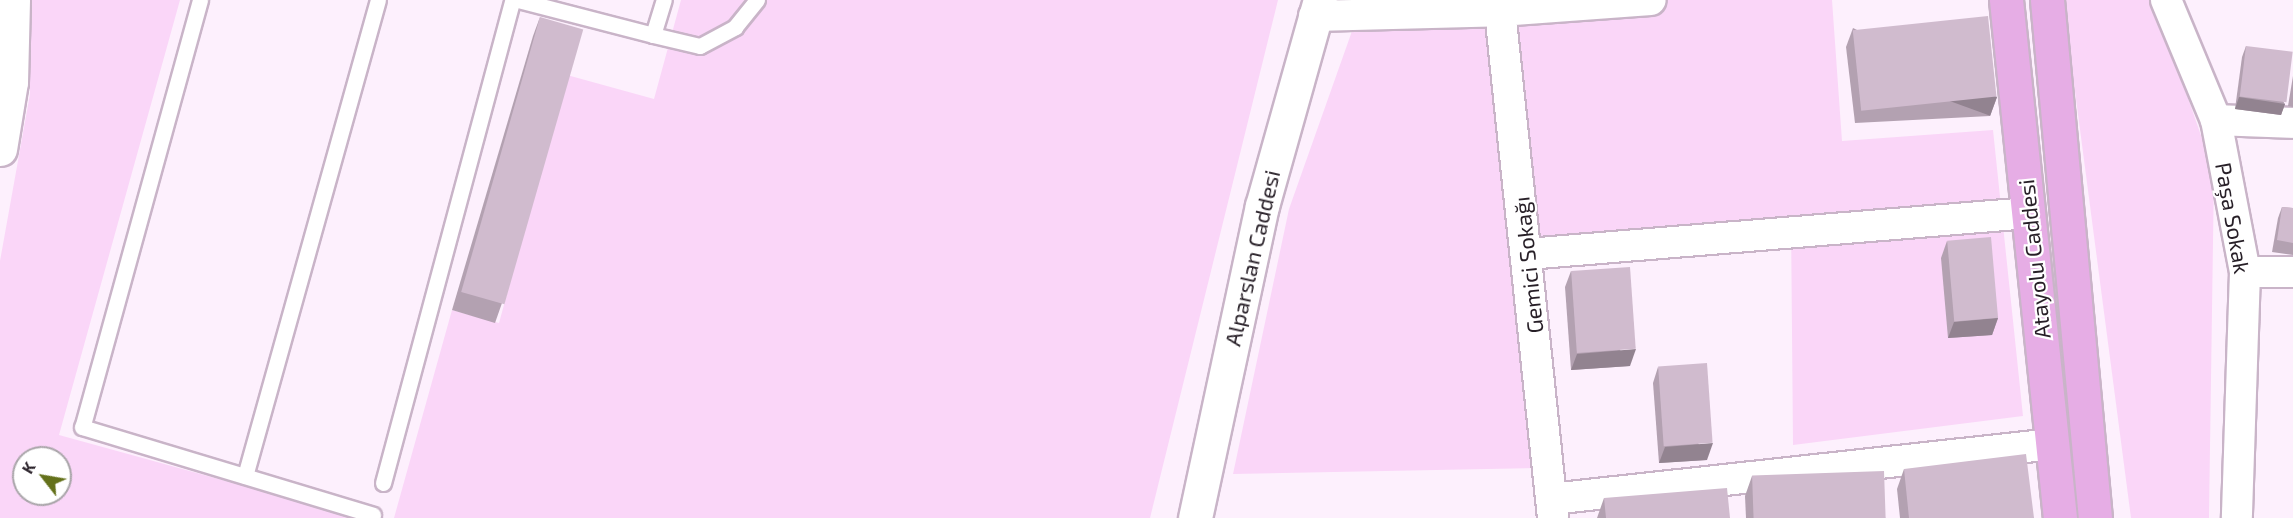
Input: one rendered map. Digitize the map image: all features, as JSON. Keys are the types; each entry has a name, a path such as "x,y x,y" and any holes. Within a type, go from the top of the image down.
{"main road":[{"name":"Atayolu Caddesi","path":"2006,0 2060,518"},
{"name":"Atayolu Caddesi","path":"2047,0 2095,518"}],"street":[{"path":"0,149 13,0"},
{"path":"1317,8 1500,11 1651,0"},
{"name":"Paşa Sokak","path":"2166,0 2216,120 2245,272 2237,518"},
{"name":"Alparslan Caddesi","path":"1195,518 1262,206 1317,8"},
{"name":"Gemici Sokağı","path":"1500,11 1552,508"},
{"path":"2216,120 2293,123"},
{"path":"1527,254 2029,213"},
{"path":"2245,272 2293,272"},
{"path":"1552,508 2053,444"}],"lane":[{"path":"200,0 82,427 373,515"},
{"path":"244,476 378,0"},
{"path":"383,483 512,0"},
{"path":"518,0 700,46 735,27 757,0"},
{"path":"653,35 664,0"}],"shaded area":[{"path":"29,0 180,0 59,435 360,518 0,518 0,261 30,94"},
{"path":"681,0 1278,0 1150,518 394,518 452,310 499,323 567,75 654,99"},
{"path":"1363,0 1832,0 1842,141 1993,130 2023,416 1793,445 1791,220 1514,245 1539,468 1233,474 1289,209"},
{"path":"2063,0 2154,0 2214,173 2209,518 2131,518"}],"building":[{"path":"1988,16 1996,97 1861,111 1853,30"},
{"path":"540,17 583,29 504,304 461,292"},
{"path":"2246,46 2293,52 2286,102 2240,97"},
{"path":"2282,207 2293,208 2293,243 2277,240"},
{"path":"1991,237 1998,318 1954,322 1947,241"},
{"path":"1630,267 1636,349 1577,353 1571,271"},
{"path":"1707,363 1713,443 1664,446 1658,366"},
{"path":"2026,454 2034,518 1909,518 1904,469"},
{"path":"1884,471 1886,518 1754,518 1752,476"},
{"path":"1727,488 1730,518 1606,518 1604,498"}]}
